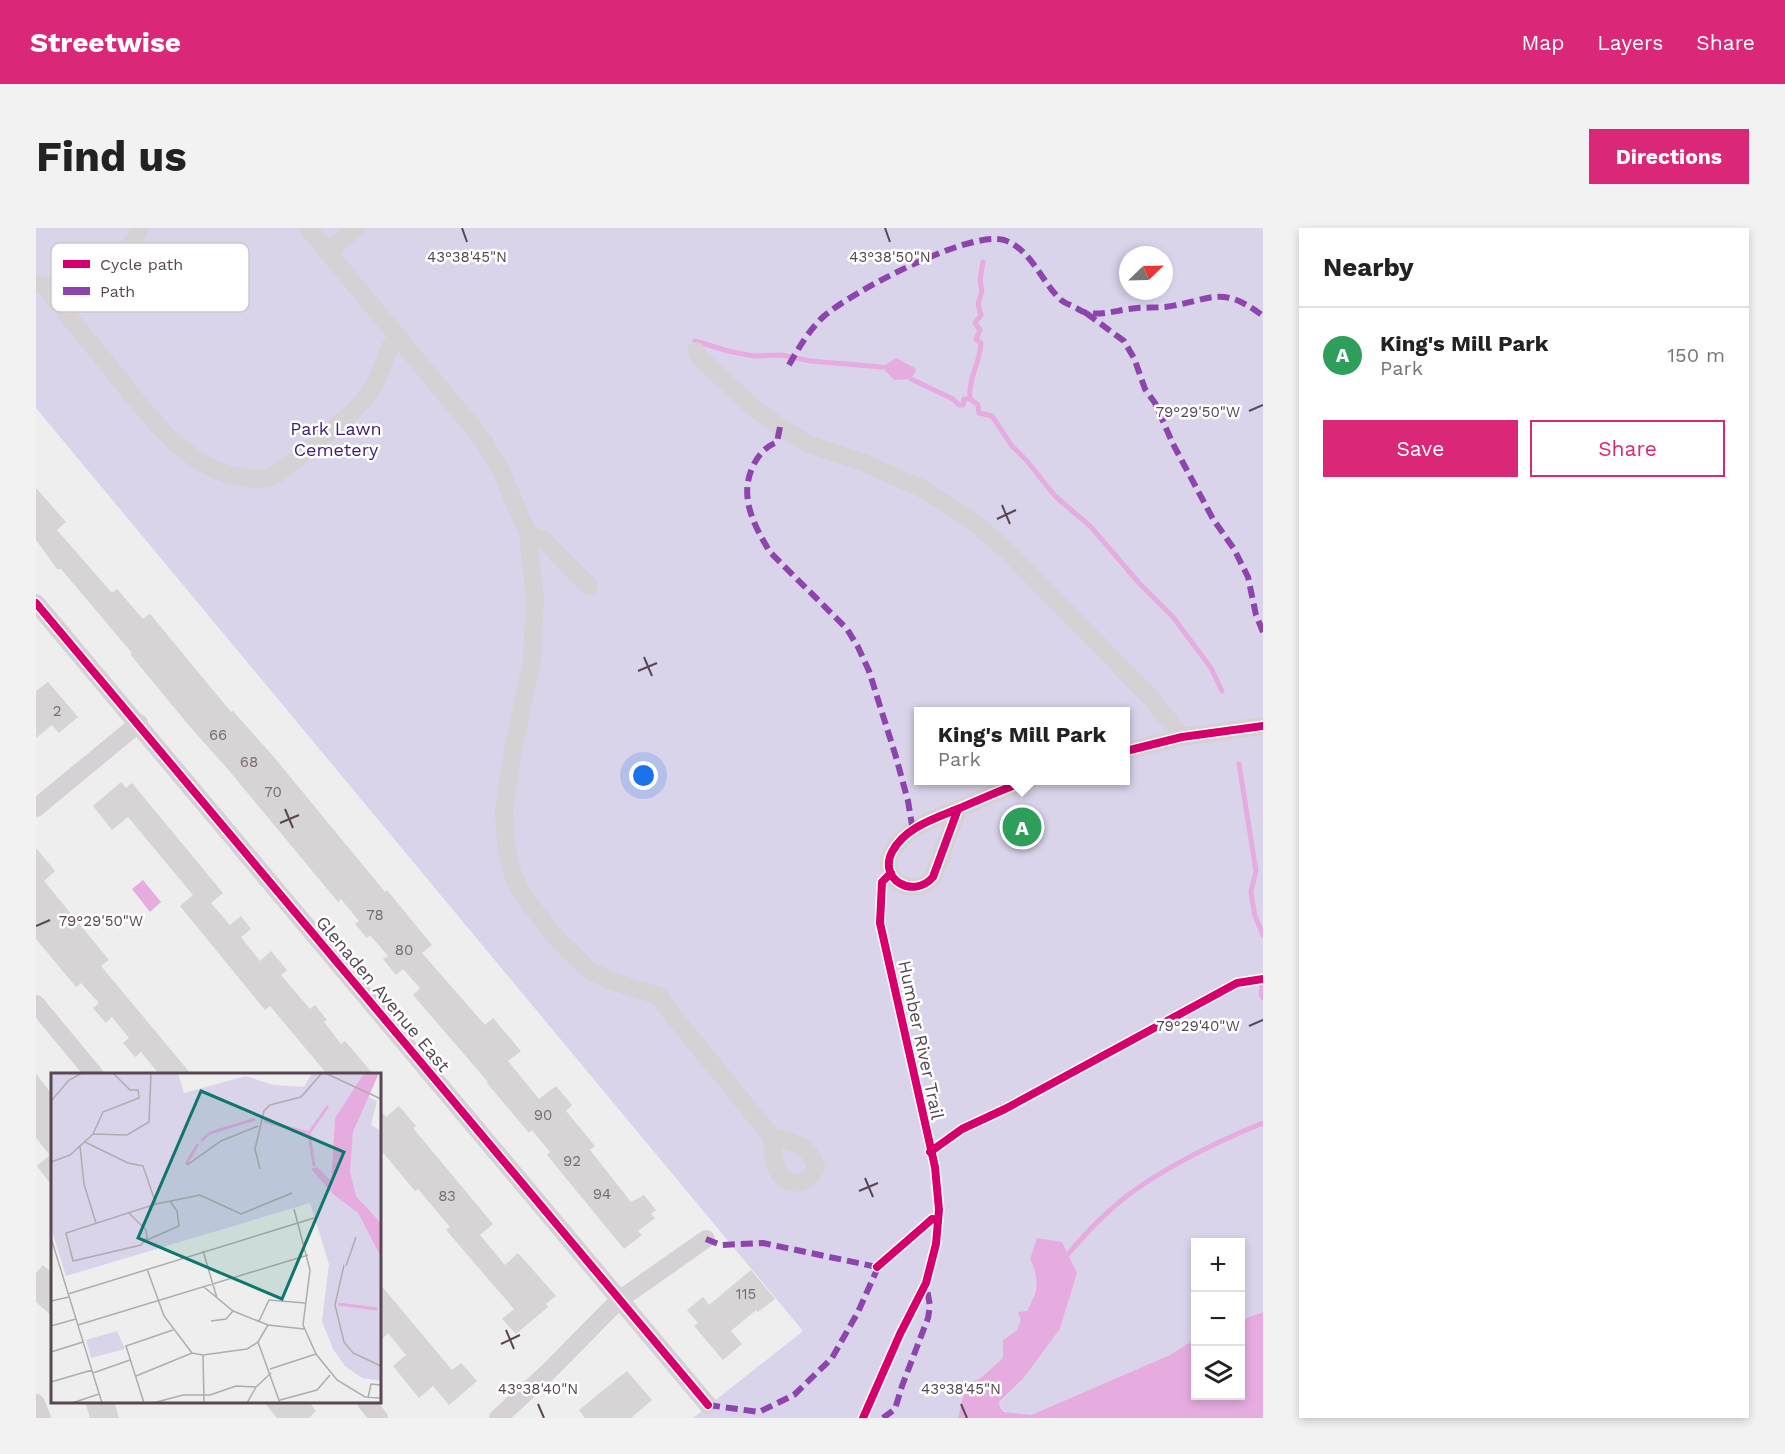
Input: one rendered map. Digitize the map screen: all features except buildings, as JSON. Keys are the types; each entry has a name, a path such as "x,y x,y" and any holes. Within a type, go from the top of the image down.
{"street":[{"path":"130,243 140,228"},
{"path":"308,228 483,440 501,471 528,534 535,599 532,660 513,750 504,811 506,845 514,878 523,895 556,938 590,971 612,981 659,996 772,1137"},
{"path":"328,251 356,228"},
{"path":"41,285 51,297"},
{"path":"64,312 162,430 200,462 216,470 244,478 268,478 276,475 342,420 370,392 381,372 389,347 397,338"},
{"path":"696,351 699,357 756,410 780,428 808,444 859,461 919,487 969,518 1006,550 1143,690 1182,737"},
{"path":"528,534 545,541 589,586"},
{"name":"Glenaden Avenue East","path":"36,603 139,723 708,1405"},
{"path":"36,808 139,723"},
{"path":"1130,750 1182,737 1263,726"},
{"path":"958,809 1016,785"},
{"path":"36,1004 93,1073"},
{"path":"498,1418 547,1374 619,1300 706,1239"},
{"path":"36,1403 42,1418"},
{"path":"368,1403 380,1418"}],"green space":[{"name":"Park Lawn Cemetery","path":"36,228 1263,228 1263,1312 1245,1319 1245,1238 1191,1238 1191,1342 1171,1355 1031,1415 1007,1413 999,1403 1023,1379 1060,1329 1077,1273 1030,1259 1038,1276 1033,1299 1017,1330 1003,1340 1003,1358 978,1380 962,1400 958,1418 693,1418 803,1331 36,408"}],"shaded area":[{"path":"896,358 915,368 916,371 911,379 894,380 882,367"},
{"path":"143,880 161,902 150,912 132,889"},
{"path":"1037,1238 1062,1242 1077,1273 1060,1329 1023,1379 999,1402 1004,1412 1031,1415 1170,1355 1191,1342 1191,1400 1245,1400 1245,1319 1263,1312 1263,1418 958,1418 969,1382 978,1380 1003,1358 1003,1340 1017,1330 1021,1320 1018,1312 1027,1311 1031,1304 1036,1279 1030,1259"}],"waterway":[{"path":"983,262 980,280 982,291 978,304 981,315 975,323 980,330 976,339 981,343 970,399 978,405 979,413 992,416 1012,446 1055,496 1091,527 1139,583 1173,617 1211,668 1222,691"},
{"path":"695,341 754,356 782,355 810,361 882,367"},
{"path":"911,379 953,399 959,405 963,405 964,399 970,399"},
{"path":"1239,764 1256,871 1251,891 1252,900 1255,916 1263,935"},
{"path":"1263,977 1261,994 1263,998"},
{"path":"1066,1257 1102,1218 1140,1186 1202,1150 1263,1123"}],"marked path":[{"path":"789,365 813,328 837,306 911,265 965,244 987,239 1004,240 1013,244 1029,258 1060,299 1085,312 1098,314 1134,308 1165,307 1225,297 1236,300 1263,316"},
{"path":"1086,313 1124,341 1134,358 1145,389 1155,403 1173,444 1213,519 1234,549 1248,577 1256,615 1263,632"},
{"path":"780,427 777,442 761,454 749,476 747,487 753,520 770,552 847,629 858,647 869,671 896,757 908,801 913,831"},
{"path":"706,1239 721,1245 763,1243 877,1267"},
{"path":"708,1405 759,1412 794,1395 832,1358 858,1312 879,1265"},
{"path":"883,1418 895,1409 928,1318 930,1306 926,1283"}],"cycle path":[{"path":"36,603 708,1405"},
{"path":"1130,750 1182,737 1263,726"},
{"path":"958,809 933,877 925,884 916,887 900,883 894,878 889,862 892,852 905,836 931,820 1016,785"},
{"name":"Humber River Trail","path":"863,1418 900,1334 926,1283 936,1244 939,1210 935,1167 880,923 882,882 891,873"},
{"path":"930,1152 962,1129 1005,1109 1237,983 1263,979"},
{"path":"877,1267 932,1219 938,1220"}],"place":[{"name":"King's Mill Park","path":"1022,827"}]}
